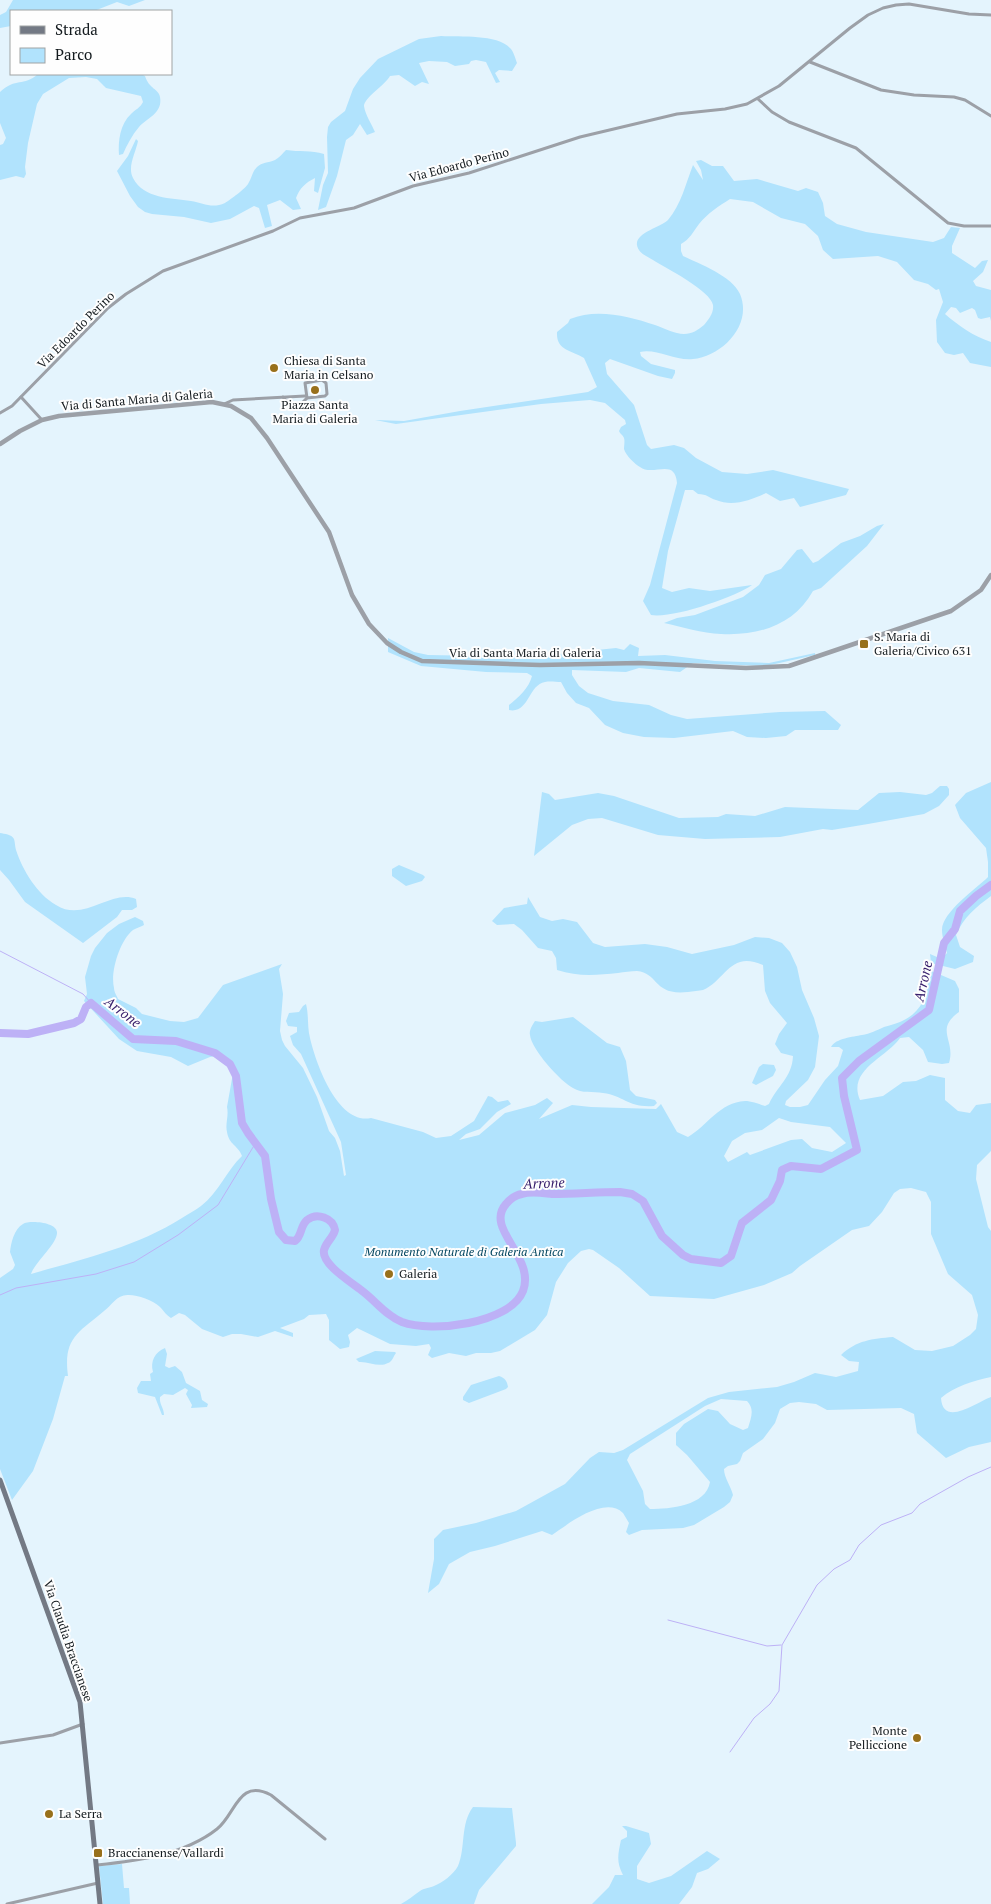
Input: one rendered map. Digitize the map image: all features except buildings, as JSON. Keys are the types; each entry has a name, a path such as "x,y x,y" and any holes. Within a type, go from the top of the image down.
{"main road":[{"name":"Via Claudia Braccianese","path":"0,1480 78,1694 84,1724 100,1904"}],"street":[{"name":"Via Edoardo Perino","path":"0,413 12,406 108,308 132,290 163,271 269,232 300,218 351,209 413,186 469,173 580,137 677,114 740,106 758,100 779,86 868,15 890,6 908,4 969,14 991,15"},
{"path":"810,62 881,90 914,95 954,96 965,100 991,116"},
{"path":"758,100 772,112 789,122 856,148 948,223 964,226 991,226"},
{"path":"224,404 233,400 282,397 306,397 325,396 327,394 326,383 322,380 305,383 306,397 301,404 290,405 282,397"},
{"path":"21,397 42,420"},
{"name":"Via di Santa Maria di Galeria","path":"0,444 42,420 72,414 212,402 240,410 251,418 266,438 325,525 335,544 352,595 369,624 387,643 401,652 422,661 540,665 639,663 746,668 788,666 951,611 981,590 991,575"},
{"path":"0,1743 53,1735 84,1724"},
{"path":"97,1865 152,1857 198,1840 222,1824 241,1797 255,1790 262,1791 271,1796 325,1839"},
{"path":"7,1904 98,1882"}],"green space":[{"path":"13,0 145,0 129,6 117,2 97,10 10,10 10,26 0,28 0,15 6,12"},
{"path":"441,36 478,37 496,40 510,48 517,63 512,71 499,70 495,73 500,82 496,83 486,62 476,60 471,61 469,64 455,66 447,62 429,61 419,63 429,84 422,82 415,86 399,75 390,76 368,99 364,106 375,132 367,135 360,124 353,135 346,140 337,176 326,207 318,210 323,185 328,173 328,127 331,122 345,111 353,89 360,78 378,59 419,39"},
{"path":"37,75 143,75 158,92 160,103 154,115 139,127 123,154 119,155 119,139 122,128 127,118 142,104 141,96 106,88 97,79 86,77 69,78 43,94 37,104 28,143 26,174 24,178 16,176 0,180 0,145 3,144 6,138 0,123 0,92 6,87"},
{"path":"136,139 138,141 132,159 131,174 138,185 151,194 208,205 225,203 247,186 259,165 275,160 286,150 324,154 325,168 318,193 314,191 315,178 299,191 296,198 301,209 293,210 280,200 267,205 272,226 265,228 259,208 254,206 230,219 211,223 184,217 152,214 138,207 117,171 128,156"},
{"path":"701,160 712,166 723,166 734,181 757,179 798,191 806,188 818,192 823,203 825,216 837,224 866,232 933,242 944,238 951,227 960,228 952,246 952,253 975,268 982,261 988,260 983,272 973,281 976,286 991,290 991,321 990,317 978,318 975,310 972,308 960,313 956,308 951,307 945,314 966,330 991,342 991,367 970,363 963,353 954,355 945,353 937,342 936,320 943,302 939,289 936,290 928,284 914,280 897,262 878,256 833,259 823,250 818,236 805,224 781,218 753,202 730,199 718,207 702,220 689,238 681,244 681,251 683,256 723,276 740,294 743,306 742,317 732,337 714,352 704,357 693,359 646,351 640,352 641,356 651,364 675,370 672,379 610,359 605,363 607,374 634,405 647,445 651,449 674,445 684,448 696,458 722,472 747,474 773,470 849,489 846,495 800,507 794,498 780,501 766,493 748,500 729,503 698,494 693,490 685,490 668,551 662,588 672,592 689,588 710,591 752,585 703,606 673,614 651,615 643,601 650,585 677,483 672,471 668,469 645,469 638,466 631,459 625,452 624,438 619,431 626,424 625,420 605,403 590,400 541,404 396,424 375,420 404,421 588,392 597,387 584,358 566,349 559,343 557,338 557,332 570,319 580,316 612,314 624,316 681,334 687,334 702,327 712,313 713,305 710,299 687,280 644,254 637,245 640,237 665,223 673,214 680,201 693,165 703,180 701,170 696,161"},
{"path":"884,524 867,546 821,588 813,591 796,612 774,626 749,633 721,634 664,623 677,618 695,615 743,597 759,585 765,575 781,569 797,550 802,549 813,563 841,543"},
{"path":"388,638 414,652 428,655 529,657 616,648 624,650 630,644 639,648 638,656 665,655 715,661 769,663 815,653 815,655 766,666 693,663 680,672 639,668 626,672 572,670 572,675 579,686 588,693 613,701 649,705 671,715 687,719 780,712 825,711 841,725 838,730 795,730 786,736 766,738 747,737 733,731 674,738 644,737 623,733 605,725 589,708 576,703 567,693 561,682 539,684 521,708 509,710 509,705 526,688 532,676 527,673 486,672 421,666 388,652"},
{"path":"991,782 991,896 970,913 956,935 960,947 974,956 973,962 955,969 931,963 930,954 943,957 947,953 943,938 943,923 953,908 988,877 986,848 960,818 955,805 966,793"},
{"path":"940,786 947,786 949,795 939,806 924,814 780,837 705,839 658,835 602,818 588,819 572,825 534,856 542,792 549,794 555,800 598,793 614,796 679,818 718,817 726,814 755,816 785,807 858,810 879,793 900,792 926,795 932,793"},
{"path":"0,833 13,837 19,858 27,874 43,895 56,905 66,910 77,910 117,898 127,897 136,899 137,907 132,910 122,910 117,917 83,943 25,902 0,870"},
{"path":"399,865 425,877 422,881 406,886 392,876 392,869"},
{"name":"Monumento Naturale di Galeria Antica","path":"528,897 540,917 552,921 563,919 577,922 593,943 605,947 645,944 667,947 692,954 734,945 755,937 769,938 782,943 790,952 797,967 802,990 814,1018 819,1036 815,1067 808,1080 786,1101 785,1105 790,1107 808,1105 825,1080 838,1066 843,1050 839,1047 831,1047 833,1044 901,1022 917,1010 927,991 927,969 955,981 959,989 959,1012 948,1024 949,1063 928,1062 923,1050 909,1037 900,1038 863,1072 857,1090 860,1100 883,1096 903,1082 916,1081 930,1075 945,1078 945,1100 958,1111 970,1113 976,1105 991,1103 991,1151 977,1165 976,1179 988,1227 991,1231 991,1377 964,1384 941,1398 943,1407 948,1411 954,1412 962,1411 991,1397 991,1442 969,1447 946,1458 917,1433 914,1414 901,1408 827,1410 816,1404 790,1403 780,1409 775,1423 763,1439 743,1453 737,1464 724,1469 733,1495 730,1502 694,1525 683,1528 642,1530 629,1535 626,1532 629,1523 623,1513 615,1508 596,1509 576,1519 552,1535 542,1531 470,1552 449,1564 439,1584 428,1593 434,1559 434,1539 443,1530 476,1523 516,1511 565,1484 590,1458 599,1452 614,1453 623,1450 708,1398 729,1392 777,1387 815,1373 836,1377 858,1371 859,1362 849,1361 841,1355 853,1346 865,1341 893,1337 915,1350 932,1351 953,1346 970,1335 976,1329 978,1315 972,1295 948,1274 931,1234 931,1202 926,1192 911,1188 900,1189 894,1193 882,1212 869,1226 852,1230 792,1273 764,1285 714,1299 650,1296 619,1268 593,1250 581,1251 568,1263 556,1282 547,1315 535,1330 500,1351 491,1353 476,1353 466,1356 449,1353 432,1358 428,1355 431,1348 429,1344 416,1346 390,1344 357,1328 348,1335 349,1347 340,1349 329,1340 329,1320 326,1314 309,1315 304,1319 280,1328 293,1333 293,1337 275,1331 258,1337 232,1334 223,1337 202,1329 185,1315 179,1313 171,1318 157,1304 145,1298 133,1295 121,1296 80,1331 70,1345 67,1363 68,1376 65,1376 53,1419 33,1471 12,1500 0,1469 0,1278 13,1269 15,1265 10,1252 17,1229 23,1224 36,1222 52,1226 57,1232 54,1242 31,1274 128,1245 164,1228 199,1208 213,1194 242,1156 228,1136 227,1107 233,1073 228,1060 221,1055 210,1057 188,1066 171,1057 137,1051 119,1039 84,1001 87,994 85,977 91,956 107,933 119,924 135,917 143,921 144,925 133,930 128,935 117,957 113,981 114,991 118,999 136,1008 142,1014 170,1021 184,1022 198,1018 223,985 282,964 279,969 283,994 280,1031 282,1040 303,1068 317,1097 329,1131 335,1138 340,1151 344,1176 346,1175 341,1142 301,1054 293,1045 290,1036 297,1032 297,1027 288,1026 286,1021 289,1013 299,1012 306,1004 309,1034 317,1062 323,1077 339,1103 348,1112 359,1118 371,1118 423,1132 436,1138 451,1136 474,1121 488,1096 498,1102 508,1100 511,1104 497,1112 480,1129 466,1134 459,1140 479,1135 505,1113 535,1105 547,1098 553,1103 539,1119 572,1105 656,1109 661,1104 677,1132 688,1137 721,1110 736,1102 745,1101 765,1106 769,1104 790,1070 793,1056 781,1053 775,1044 787,1023 770,1003 765,991 763,965 752,961 743,961 729,968 703,990 688,992 668,991 649,976 637,971 580,975 557,970 556,958 552,951 538,948 514,924 497,925 492,921 504,908 527,904","holes":["779,1118 791,1122 830,1127 846,1143 832,1152 812,1148 802,1139 791,1140 750,1155 747,1152 728,1162 724,1156 732,1141 745,1133 762,1130","721,1399 747,1401 752,1410 748,1428 743,1430 730,1424 718,1411 708,1409 684,1424 676,1433 676,1445 710,1482 707,1490 702,1496 686,1505 650,1509 645,1504 643,1491 627,1460 630,1454 705,1406"]},
{"path":"573,1017 607,1043 620,1047 626,1061 630,1090 636,1096 655,1100 657,1103 654,1106 632,1104 599,1092 576,1090 554,1072 535,1048 530,1030 535,1021 542,1022"},
{"path":"763,1064 774,1065 776,1070 773,1076 756,1085 752,1083 759,1067"},
{"path":"165,1348 167,1354 165,1366 169,1368 175,1366 182,1372 186,1383 200,1391 202,1400 208,1404 207,1407 191,1408 192,1405 186,1394 188,1390 185,1388 173,1395 164,1394 160,1397 164,1413 162,1415 155,1397 138,1393 137,1388 141,1381 151,1381 150,1374 153,1372 152,1364 154,1357"},
{"path":"375,1351 396,1353 391,1362 385,1364 377,1365 359,1362 356,1359"},
{"path":"499,1376 506,1381 508,1387 506,1389 469,1403 463,1400 471,1385"},
{"path":"473,1807 512,1808 516,1843 516,1846 479,1890 474,1904 401,1904 422,1890 441,1883 456,1869 462,1851 466,1821"},
{"path":"622,1826 649,1833 651,1844 637,1866 637,1879 649,1883 671,1876 707,1851 720,1859 708,1869 697,1873 692,1887 679,1904 592,1904 609,1887 615,1875 623,1875 618,1862 618,1854 621,1840 627,1837 627,1831"},
{"path":"122,1864 124,1888 129,1888 130,1904 103,1904 99,1866"}],"waterway":[{"name":"Arrone","path":"0,1033 28,1034 74,1023 81,1019 86,1007 91,1003 133,1039 176,1041 215,1053 230,1064 236,1076 242,1123 265,1156 271,1199 279,1232 286,1240 295,1241 307,1220 315,1216 328,1219 335,1230 326,1245 324,1255 332,1267 396,1319 415,1325 450,1326 487,1318 503,1311 515,1302 523,1291 525,1279 523,1267 505,1234 501,1223 501,1214 509,1200 525,1193 620,1192 632,1194 643,1201 662,1236 683,1255 691,1259 721,1263 731,1256 742,1223 771,1200 780,1181 782,1170 791,1166 821,1169 857,1150 844,1096 842,1078 859,1061 929,1010 944,943 955,929 960,911 991,885"},
{"path":"0,951 83,994 91,1003"},
{"path":"0,1295 16,1288 96,1274 134,1262 178,1235 218,1205 255,1144"},
{"path":"730,1752 754,1718 770,1704 779,1691 782,1645 817,1585 834,1569 850,1560 859,1545 881,1525 912,1513 920,1504 968,1477 991,1467"},
{"path":"668,1620 767,1646 781,1645"}],"place":[{"name":"Chiesa di Santa Maria in Celsano","path":"274,368"},
{"name":"Piazza Santa Maria di Galeria","path":"315,390"},
{"name":"S. Maria di Galeria/Civico 631","path":"864,644"},
{"name":"Galeria","path":"389,1274"},
{"name":"Monte Pelliccione","path":"917,1738"},
{"name":"La Serra","path":"49,1814"},
{"name":"Braccianense/Vallardi","path":"98,1853"}]}
